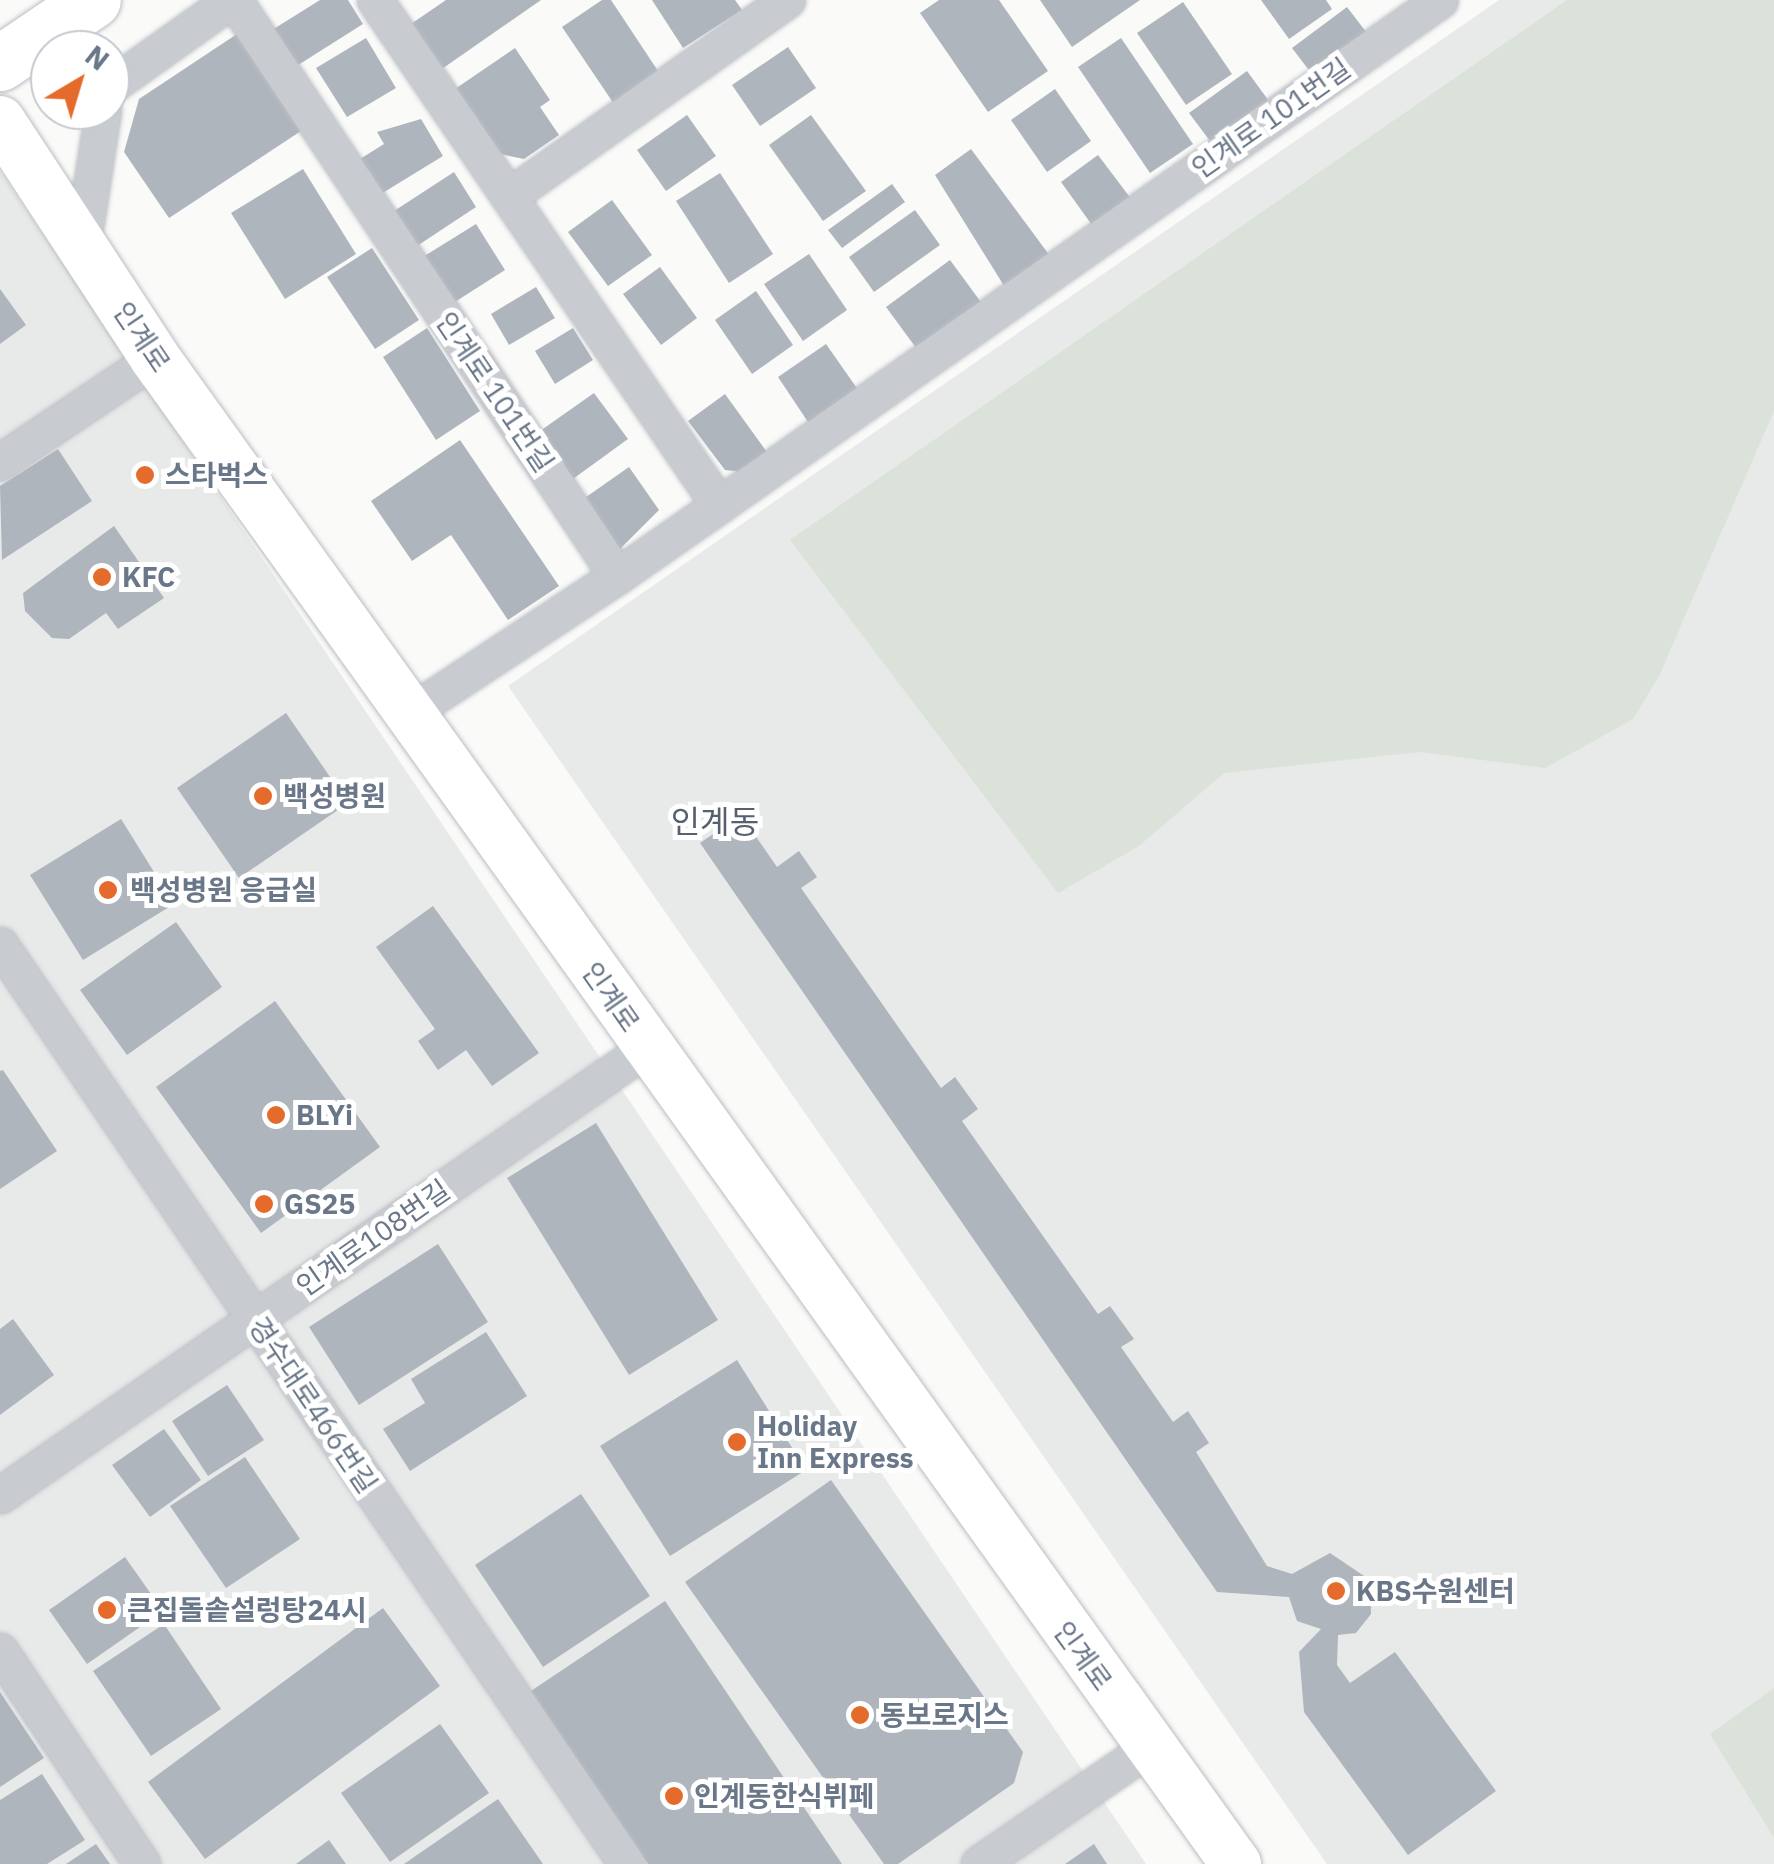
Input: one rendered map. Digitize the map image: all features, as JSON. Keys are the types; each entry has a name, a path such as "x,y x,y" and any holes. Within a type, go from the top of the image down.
{"main road":[{"path":"0,63 93,0"}],"street":[{"path":"130,72 232,0"},
{"name":"인계로 101번길","path":"232,0 618,576 1422,6"},
{"path":"375,0 719,505"},
{"path":"508,196 788,0"},
{"name":"인계로","path":"0,121 155,358 1236,1864"},
{"path":"82,247 101,130"},
{"path":"0,462 155,358"},
{"path":"408,714 618,576"},
{"name":"경수대로466번길","path":"0,945 627,1864"},
{"name":"인계로108번길","path":"0,1495 647,1048"},
{"path":"0,1651 142,1864"},
{"path":"979,1864 1150,1748"}],"shaded area":[{"name":"KBS수원센터","path":"1499,0 1774,0 1774,1864 1327,1864 508,686"},
{"path":"1567,0 1774,0 1774,411 1659,676 1633,719 1545,768 1419,752 1224,773 1139,846 1058,893 790,540"},
{"path":"0,171 1146,1864 0,1864"},
{"path":"1774,1688 1774,1838 1710,1734"}],"building":[{"path":"320,0 348,0 363,24 295,67 272,30"},
{"path":"446,0 541,0 439,71 408,26"},
{"path":"602,0 611,0 660,74 614,104 562,27"},
{"path":"652,0 735,0 742,10 683,48"},
{"path":"939,0 999,0 1048,71 988,112 920,13"},
{"path":"1040,0 1140,0 1072,47"},
{"path":"1261,0 1326,0 1332,9 1289,39"},
{"path":"1183,2 1232,74 1186,105 1137,33"},
{"path":"1347,7 1373,41 1318,82 1292,48"},
{"path":"237,34 301,131 169,218 124,152 139,99"},
{"path":"366,38 396,88 347,117 316,68"},
{"path":"1121,38 1193,144 1150,173 1078,67"},
{"path":"788,47 816,88 760,126 732,85"},
{"path":"515,48 550,100 540,107 559,135 524,159 500,154 455,89"},
{"path":"1247,71 1274,108 1216,149 1189,113"},
{"path":"1055,89 1091,141 1047,172 1011,120"},
{"path":"687,115 716,156 666,191 637,150"},
{"path":"811,115 866,191 823,221 769,145"},
{"path":"421,119 443,156 381,194 360,159 384,144 377,132"},
{"path":"971,149 1050,256 1006,289 935,175"},
{"path":"1098,155 1135,204 1097,232 1061,182"},
{"path":"303,169 356,254 285,299 231,213"},
{"path":"454,172 476,207 414,248 391,213"},
{"path":"720,173 773,254 729,283 676,201"},
{"path":"892,184 905,202 842,248 828,230"},
{"path":"612,200 652,255 608,286 568,232"},
{"path":"915,210 940,245 874,292 849,257"},
{"path":"476,224 505,270 447,307 418,260"},
{"path":"372,248 419,320 375,349 327,277"},
{"path":"809,254 847,310 803,341 764,284"},
{"path":"950,260 986,309 922,356 886,307"},
{"path":"660,267 697,318 661,345 623,294"},
{"path":"536,287 555,318 509,345 491,314"},
{"path":"0,289 26,325 0,344"},
{"path":"756,291 793,345 752,374 715,320"},
{"path":"427,328 480,411 436,440 383,357"},
{"path":"573,328 593,360 555,384 535,351"},
{"path":"826,344 861,394 812,428 778,377"},
{"path":"594,393 628,439 566,484 556,469 564,463 540,431"},
{"path":"725,394 772,459 752,473 725,470 688,421"},
{"path":"460,440 559,586 508,620 451,535 412,561 371,501"},
{"path":"58,449 92,501 2,560 0,486"},
{"path":"629,467 659,510 615,554 579,502"},
{"path":"114,526 164,598 118,629 106,613 69,639 52,638 25,611 23,593"},
{"name":"백성병원","path":"286,713 348,803 239,878 177,788"},
{"path":"741,815 777,867 799,851 817,877 801,888 941,1088 955,1077 978,1109 962,1121 1098,1314 1110,1306 1134,1339 1121,1347 1173,1422 1188,1411 1209,1443 1196,1452 1267,1566 1292,1574 1330,1553 1370,1580 1371,1614 1356,1633 1338,1635 1337,1665 1350,1683 1395,1652 1496,1791 1408,1855 1304,1712 1299,1652 1321,1629 1297,1621 1289,1597 1217,1592 700,843"},
{"path":"121,819 174,904 83,960 30,875"},
{"path":"433,906 539,1053 492,1086 466,1050 438,1070 418,1041 435,1029 376,947"},
{"path":"176,922 222,987 127,1055 80,990"},
{"path":"275,1001 380,1147 261,1233 156,1087"},
{"path":"3,1070 57,1151 0,1189 0,1071"},
{"path":"596,1123 718,1320 629,1375 507,1178"},
{"path":"438,1244 488,1322 359,1405 309,1327"},
{"path":"13,1319 54,1375 0,1415 0,1329"},
{"path":"486,1332 527,1396 410,1471 383,1429 425,1403 411,1379"},
{"path":"737,1360 806,1470 670,1556 600,1446"},
{"path":"227,1385 264,1440 208,1476 172,1421"},
{"path":"164,1429 201,1480 150,1517 112,1465"},
{"path":"245,1457 300,1539 226,1588 170,1506"},
{"path":"831,1480 1023,1752 1014,1783 898,1864 884,1864 685,1582"},
{"path":"581,1494 650,1596 543,1667 475,1565"},
{"path":"125,1557 163,1611 87,1664 49,1610"},
{"path":"665,1601 842,1864 648,1864 531,1691"},
{"path":"383,1608 440,1686 205,1859 148,1782"},
{"path":"164,1624 221,1709 151,1756 93,1671"},
{"path":"0,1692 44,1758 0,1787"},
{"path":"440,1724 489,1793 390,1862 341,1793"},
{"path":"42,1774 85,1840 47,1864 0,1864 0,1800"},
{"path":"498,1799 543,1864 404,1864"},
{"path":"329,1840 346,1864 296,1864"},
{"path":"96,1844 110,1864 66,1864"},
{"path":"1094,1844 1107,1864 1065,1864"}],"place":[{"name":"스타벅스","path":"145,475"},
{"name":"KFC","path":"102,577"},
{"name":"백성병원","path":"263,796"},
{"name":"백성병원 응급실","path":"108,890"},
{"name":"BLYi","path":"276,1115"},
{"name":"GS25","path":"264,1204"},
{"name":"Holiday Inn Express","path":"737,1442"},
{"name":"KBS수원센터","path":"1336,1591"},
{"name":"큰집돌솥설렁탕24시","path":"107,1610"},
{"name":"동보로지스","path":"860,1715"},
{"name":"인계동한식뷔페","path":"674,1796"}],"district":[{"name":"인계동","path":"715,821"}]}
